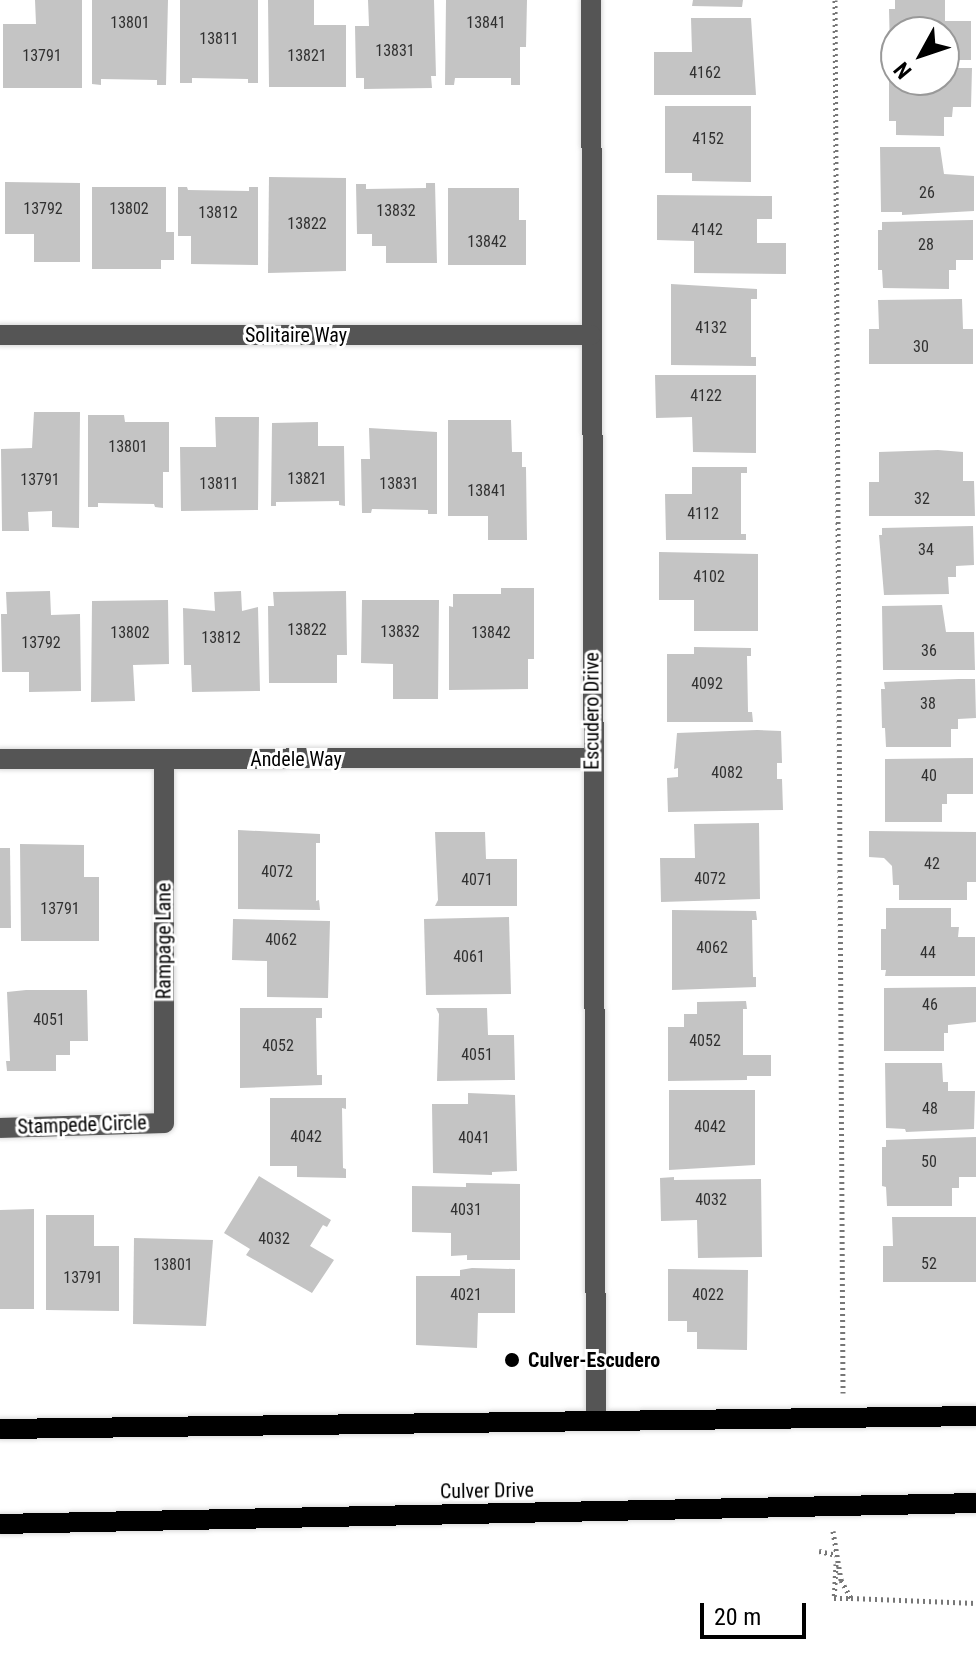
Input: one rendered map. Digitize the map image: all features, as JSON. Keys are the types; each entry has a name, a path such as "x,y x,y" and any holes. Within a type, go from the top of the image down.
{"main road":[{"path":"0,1429 976,1416"},
{"name":"Culver Drive","path":"0,1524 976,1503"}],"street":[{"name":"Escudero Drive","path":"591,0 596,1421"},
{"name":"Solitaire Way","path":"0,335 591,335"},
{"name":"Andele Way","path":"0,759 592,758"},
{"name":"Rampage Lane","path":"164,759 164,1123"},
{"name":"Stampede Circle","path":"0,1128 164,1123"}],"path":[{"path":"835,0 844,1418"},
{"path":"829,1507 841,1580 851,1598"},
{"path":"819,1551 837,1555"},
{"path":"837,1555 834,1598 976,1601"}],"building":[{"path":"35,0 82,0 82,88 3,88 3,24 36,24"},
{"path":"92,0 168,0 166,85 157,85 157,80 101,79 101,85 92,84"},
{"path":"180,0 258,0 258,83 248,83 248,79 192,78 192,83 180,83"},
{"path":"268,0 314,0 314,25 346,25 346,87 269,87"},
{"path":"368,0 434,0 436,76 431,76 432,88 364,89 364,78 356,78 355,26 369,26"},
{"path":"446,0 527,0 526,47 520,47 520,85 511,85 511,78 455,78 454,85 445,85"},
{"path":"693,0 743,0 742,7 692,6"},
{"path":"895,0 945,0 945,16 889,16 889,9 895,9"},
{"path":"691,18 751,18 756,95 654,95 654,52 692,52"},
{"path":"960,21 971,21 971,60 960,60"},
{"path":"960,68 972,68 971,107 953,107 952,117 944,117 944,136 896,135 896,121 889,121 889,96 960,96"},
{"path":"665,106 751,106 751,182 692,181 692,173 665,173"},
{"path":"880,147 940,147 944,174 974,176 974,211 902,215 902,212 881,212"},
{"path":"269,177 346,178 346,271 268,273"},
{"path":"5,182 80,183 80,262 34,262 34,234 5,234"},
{"path":"426,183 435,183 437,263 386,263 386,246 372,246 372,234 357,234 356,184 366,184 366,189 426,188"},
{"path":"92,187 166,187 166,232 174,232 174,260 161,260 161,269 92,269"},
{"path":"178,187 187,187 188,190 249,191 249,187 258,187 258,265 191,264 191,236 178,236"},
{"path":"448,188 519,188 519,220 526,220 526,265 448,265"},
{"path":"657,195 772,196 772,219 757,219 757,243 786,243 786,274 694,273 694,241 657,240"},
{"path":"973,220 973,260 956,260 956,270 949,270 949,289 883,288 882,270 878,270 878,230 882,230 882,222"},
{"path":"671,284 757,289 757,299 751,299 751,357 756,357 756,366 671,365"},
{"path":"962,299 963,329 973,329 973,364 869,364 869,329 879,329 878,300"},
{"path":"655,375 756,375 756,453 693,452 692,417 656,418"},
{"path":"34,412 80,412 79,528 52,527 52,511 28,512 29,531 2,531 1,449 32,448"},
{"path":"88,415 124,415 125,422 169,422 169,472 163,472 163,508 154,504 98,503 98,507 88,507"},
{"path":"215,417 259,417 258,510 181,511 180,447 216,447"},
{"path":"448,420 511,420 512,452 522,452 522,467 526,467 527,540 488,540 488,516 448,516"},
{"path":"318,422 318,446 344,446 345,506 339,505 339,501 276,502 276,506 271,506 272,423"},
{"path":"369,428 437,432 437,514 428,514 428,510 372,509 371,513 362,513 361,459 370,459"},
{"path":"879,452 963,452 963,481 974,481 975,516 869,516 869,482 879,482"},
{"path":"692,467 747,467 747,473 741,473 741,534 746,534 746,540 666,540 665,494 692,494"},
{"path":"973,526 974,565 956,566 956,577 948,577 949,594 884,595 879,535 882,535 882,528"},
{"path":"659,552 758,554 758,631 694,631 694,600 659,600"},
{"path":"501,588 534,588 534,659 528,659 528,689 449,690 449,606 453,607 453,594 501,594"},
{"path":"50,591 51,615 80,614 81,691 29,692 29,672 2,672 1,614 7,614 6,592"},
{"path":"241,591 242,611 258,607 260,691 192,692 191,665 184,665 183,608 215,611 214,592"},
{"path":"346,591 347,655 337,655 337,683 269,683 268,606 274,606 273,592"},
{"path":"168,600 169,664 133,665 135,701 91,702 92,601"},
{"path":"362,600 439,600 438,699 393,699 393,664 361,663"},
{"path":"942,605 946,632 974,632 975,670 883,670 882,606"},
{"path":"694,647 751,648 751,656 747,656 748,712 752,712 753,722 667,722 667,654 694,654"},
{"path":"975,679 976,718 958,719 958,729 951,729 951,747 886,747 885,728 882,728 881,689 885,689 884,682"},
{"path":"781,731 782,763 777,763 777,779 782,779 783,810 668,812 667,778 678,777 678,768 674,769 677,733"},
{"path":"973,758 973,794 947,794 947,804 942,804 942,822 885,822 885,759"},
{"path":"759,823 760,899 661,902 660,858 695,858 694,824"},
{"path":"238,830 320,834 320,843 316,843 316,901 319,900 320,910 238,909"},
{"path":"869,831 976,832 976,882 967,882 967,900 899,900 899,885 893,885 892,866 884,858 869,857"},
{"path":"435,832 485,832 486,859 517,859 517,906 435,906 438,900"},
{"path":"20,844 84,845 84,877 99,877 99,941 21,941"},
{"path":"0,848 10,848 11,928 0,928"},
{"path":"886,908 951,908 951,927 959,927 958,937 975,937 975,976 885,976 886,970 881,970 881,929 886,929"},
{"path":"672,910 756,911 757,920 752,920 756,987 672,990"},
{"path":"509,917 511,994 426,995 424,919"},
{"path":"233,919 330,921 328,998 267,997 267,961 232,960"},
{"path":"976,987 976,1022 948,1025 948,1033 944,1033 944,1051 884,1051 884,988"},
{"path":"87,990 88,1041 70,1041 70,1055 56,1055 56,1071 7,1071 6,1061 10,1061 7,992"},
{"path":"746,1001 747,1009 743,1009 743,1055 771,1055 771,1076 747,1076 747,1080 668,1081 668,1027 684,1027 684,1014 697,1014 697,1002"},
{"path":"240,1008 322,1008 322,1018 316,1018 317,1075 322,1075 322,1085 240,1088"},
{"path":"436,1008 487,1008 488,1035 514,1035 515,1080 437,1081 439,1014"},
{"path":"885,1063 942,1063 943,1082 948,1082 948,1091 975,1091 974,1129 906,1132 905,1129 886,1128"},
{"path":"669,1090 755,1090 755,1165 669,1170"},
{"path":"468,1093 515,1095 517,1171 492,1172 492,1175 433,1173 432,1104 468,1104"},
{"path":"270,1098 346,1098 346,1109 342,1108 343,1168 346,1169 346,1178 297,1177 297,1166 270,1166"},
{"path":"976,1137 976,1177 959,1177 959,1188 952,1188 952,1206 887,1206 886,1187 882,1186 882,1147 886,1147 886,1140"},
{"path":"259,1176 331,1220 327,1227 323,1225 310,1246 334,1260 312,1293 246,1255 250,1249 224,1233"},
{"path":"674,1177 674,1180 761,1179 762,1257 698,1258 697,1220 661,1221 660,1178"},
{"path":"466,1183 520,1184 520,1260 467,1260 467,1255 451,1256 451,1233 412,1232 412,1186 466,1187"},
{"path":"34,1209 34,1309 0,1309 0,1210"},
{"path":"46,1215 94,1215 94,1246 119,1246 119,1311 46,1310"},
{"path":"892,1217 976,1217 976,1282 883,1282 883,1246 893,1246"},
{"path":"134,1238 213,1240 206,1326 133,1324"},
{"path":"515,1269 515,1313 478,1313 477,1348 416,1345 416,1276 460,1276 460,1270"},
{"path":"668,1269 748,1270 747,1350 697,1349 697,1332 687,1332 687,1321 668,1321"}],"place":[{"name":"Culver-Escudero","path":"512,1360"}]}
